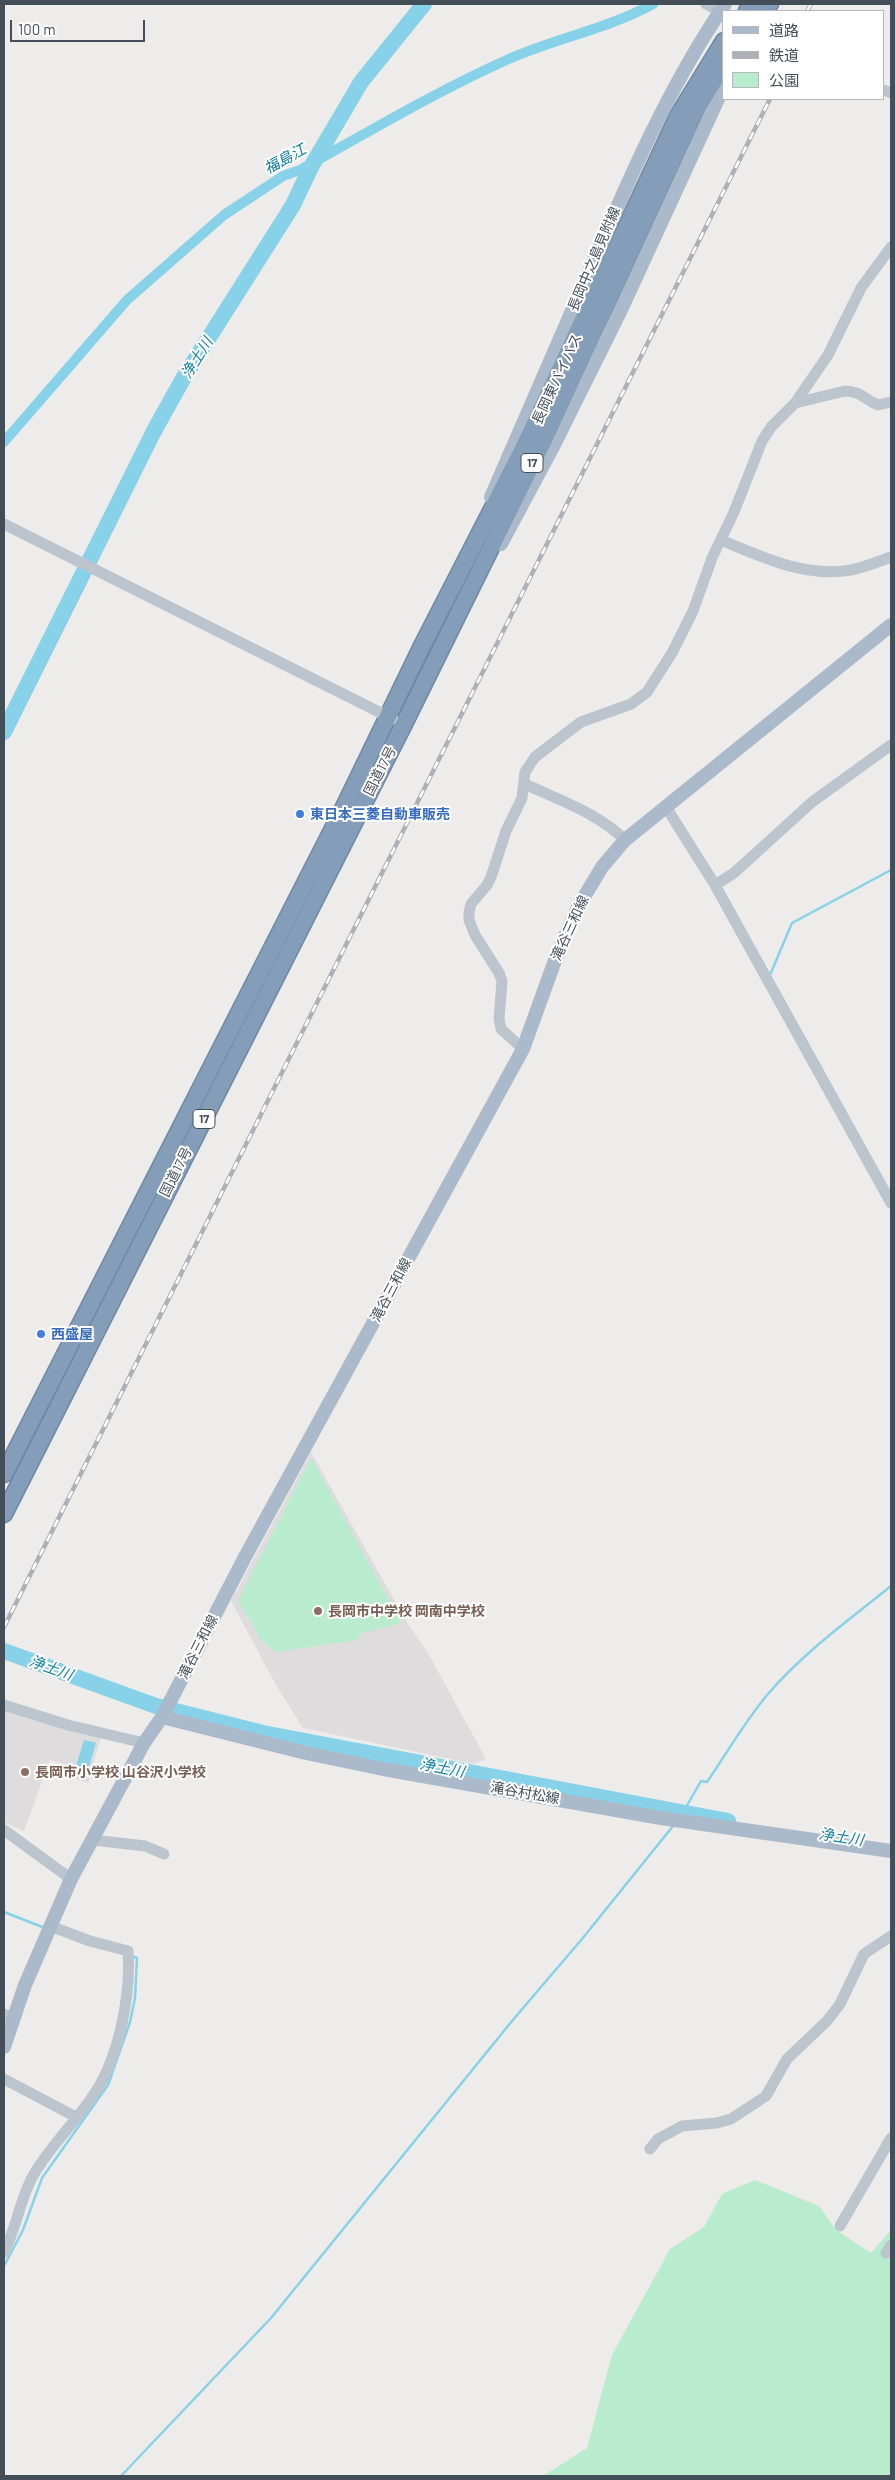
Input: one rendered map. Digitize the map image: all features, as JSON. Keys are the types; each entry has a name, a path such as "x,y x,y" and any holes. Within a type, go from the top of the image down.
{"highway":[{"name":"長岡東バイパス","path":"404,724 545,438 678,116 722,43"},
{"name":"長岡東バイパス","path":"388,717 523,449 593,318 696,110 722,67"},
{"name":"国道17号","path":"4,1474 388,717"},
{"name":"国道17号","path":"4,1514 404,724"}],"main road":[{"name":"長岡中之島見附線","path":"457,578 634,170 679,78 722,11"},
{"path":"463,603 498,548 554,445 620,312 722,90"},
{"name":"滝谷三和線","path":"4,2047 9,2016 25,1985 71,1879 144,1743 162,1717 246,1555 523,1049 558,952 578,907 602,867 626,840 891,625"},
{"name":"滝谷村松線","path":"162,1717 306,1753 383,1769 670,1820 891,1851"}],"street":[{"path":"706,4 723,9"},
{"path":"523,1049 502,1029 499,1018 502,982 499,972 475,935 468,912 470,904 487,885 491,877 506,831 522,798 525,772 529,764 555,740 588,718 630,704 647,692 672,653 693,611 712,558 722,540 762,440 771,426 795,403 828,355 861,288 891,247"},
{"path":"795,403 845,390 864,395 878,405 891,402"},
{"path":"4,524 404,724"},
{"path":"722,540 771,560 815,571 849,570 891,557"},
{"path":"715,885 734,873 812,802 891,745"},
{"path":"525,784 580,809 603,822 626,840"},
{"path":"666,807 715,885 891,1203"},
{"path":"4,1705 68,1725 144,1743"},
{"path":"4,1830 71,1879"},
{"path":"93,1840 144,1846 164,1854"},
{"path":"4,2252 34,2174 98,2088 112,2058 123,2018 128,1953 50,1926"},
{"path":"650,2149 658,2139 682,2126 717,2124 731,2119 766,2096 787,2059 827,2021 840,2004 864,1954 891,1936"},
{"path":"4,2078 76,2117"},
{"path":"840,2226 891,2138"}],"shaded area":[{"name":"長岡市中学校 岡南中学校","path":"311,1452 406,1621 428,1653 486,1759 474,1764 303,1728 276,1685 231,1601"},
{"name":"長岡市小学校 山谷沢小学校","path":"4,1709 101,1737 88,1783 68,1776 71,1767 50,1760 24,1831 4,1822"}],"green space":[{"path":"311,1458 401,1623 359,1634 358,1640 276,1652 262,1641 238,1601"},
{"path":"755,2180 819,2206 836,2230 871,2253 891,2230 891,2476 543,2476 587,2448 612,2355 670,2249 704,2227 722,2194"}],"water":[{"path":"84,1740 96,1743 86,1777 74,1773"}],"waterway":[{"name":"浄土川","path":"4,732 154,431 184,377 293,205 311,167 361,82 424,4"},
{"name":"福島江","path":"4,442 127,300 224,215 283,176 300,170 405,111 484,70 529,51 619,20 653,4"},
{"path":"770,975 792,923 891,870"},
{"path":"681,1816 701,1781 707,1782 768,1694 827,1637 891,1586"},
{"name":"浄土川","path":"4,1651 156,1706 263,1733 728,1821"},
{"path":"121,2476 271,2318 673,1826"},
{"path":"4,1912 45,1928"},
{"path":"4,2266 23,2230 42,2178 108,2085 130,2022 135,1998 137,1958 131,1956"}],"railway":[{"path":"808,10 811,4"},
{"path":"4,1627 769,100"}],"place":[{"name":"東日本三菱自動車販売","path":"300,814"},
{"name":"西盛屋","path":"41,1334"},
{"name":"長岡市中学校 岡南中学校","path":"318,1611"},
{"name":"長岡市小学校 山谷沢小学校","path":"25,1772"}]}
